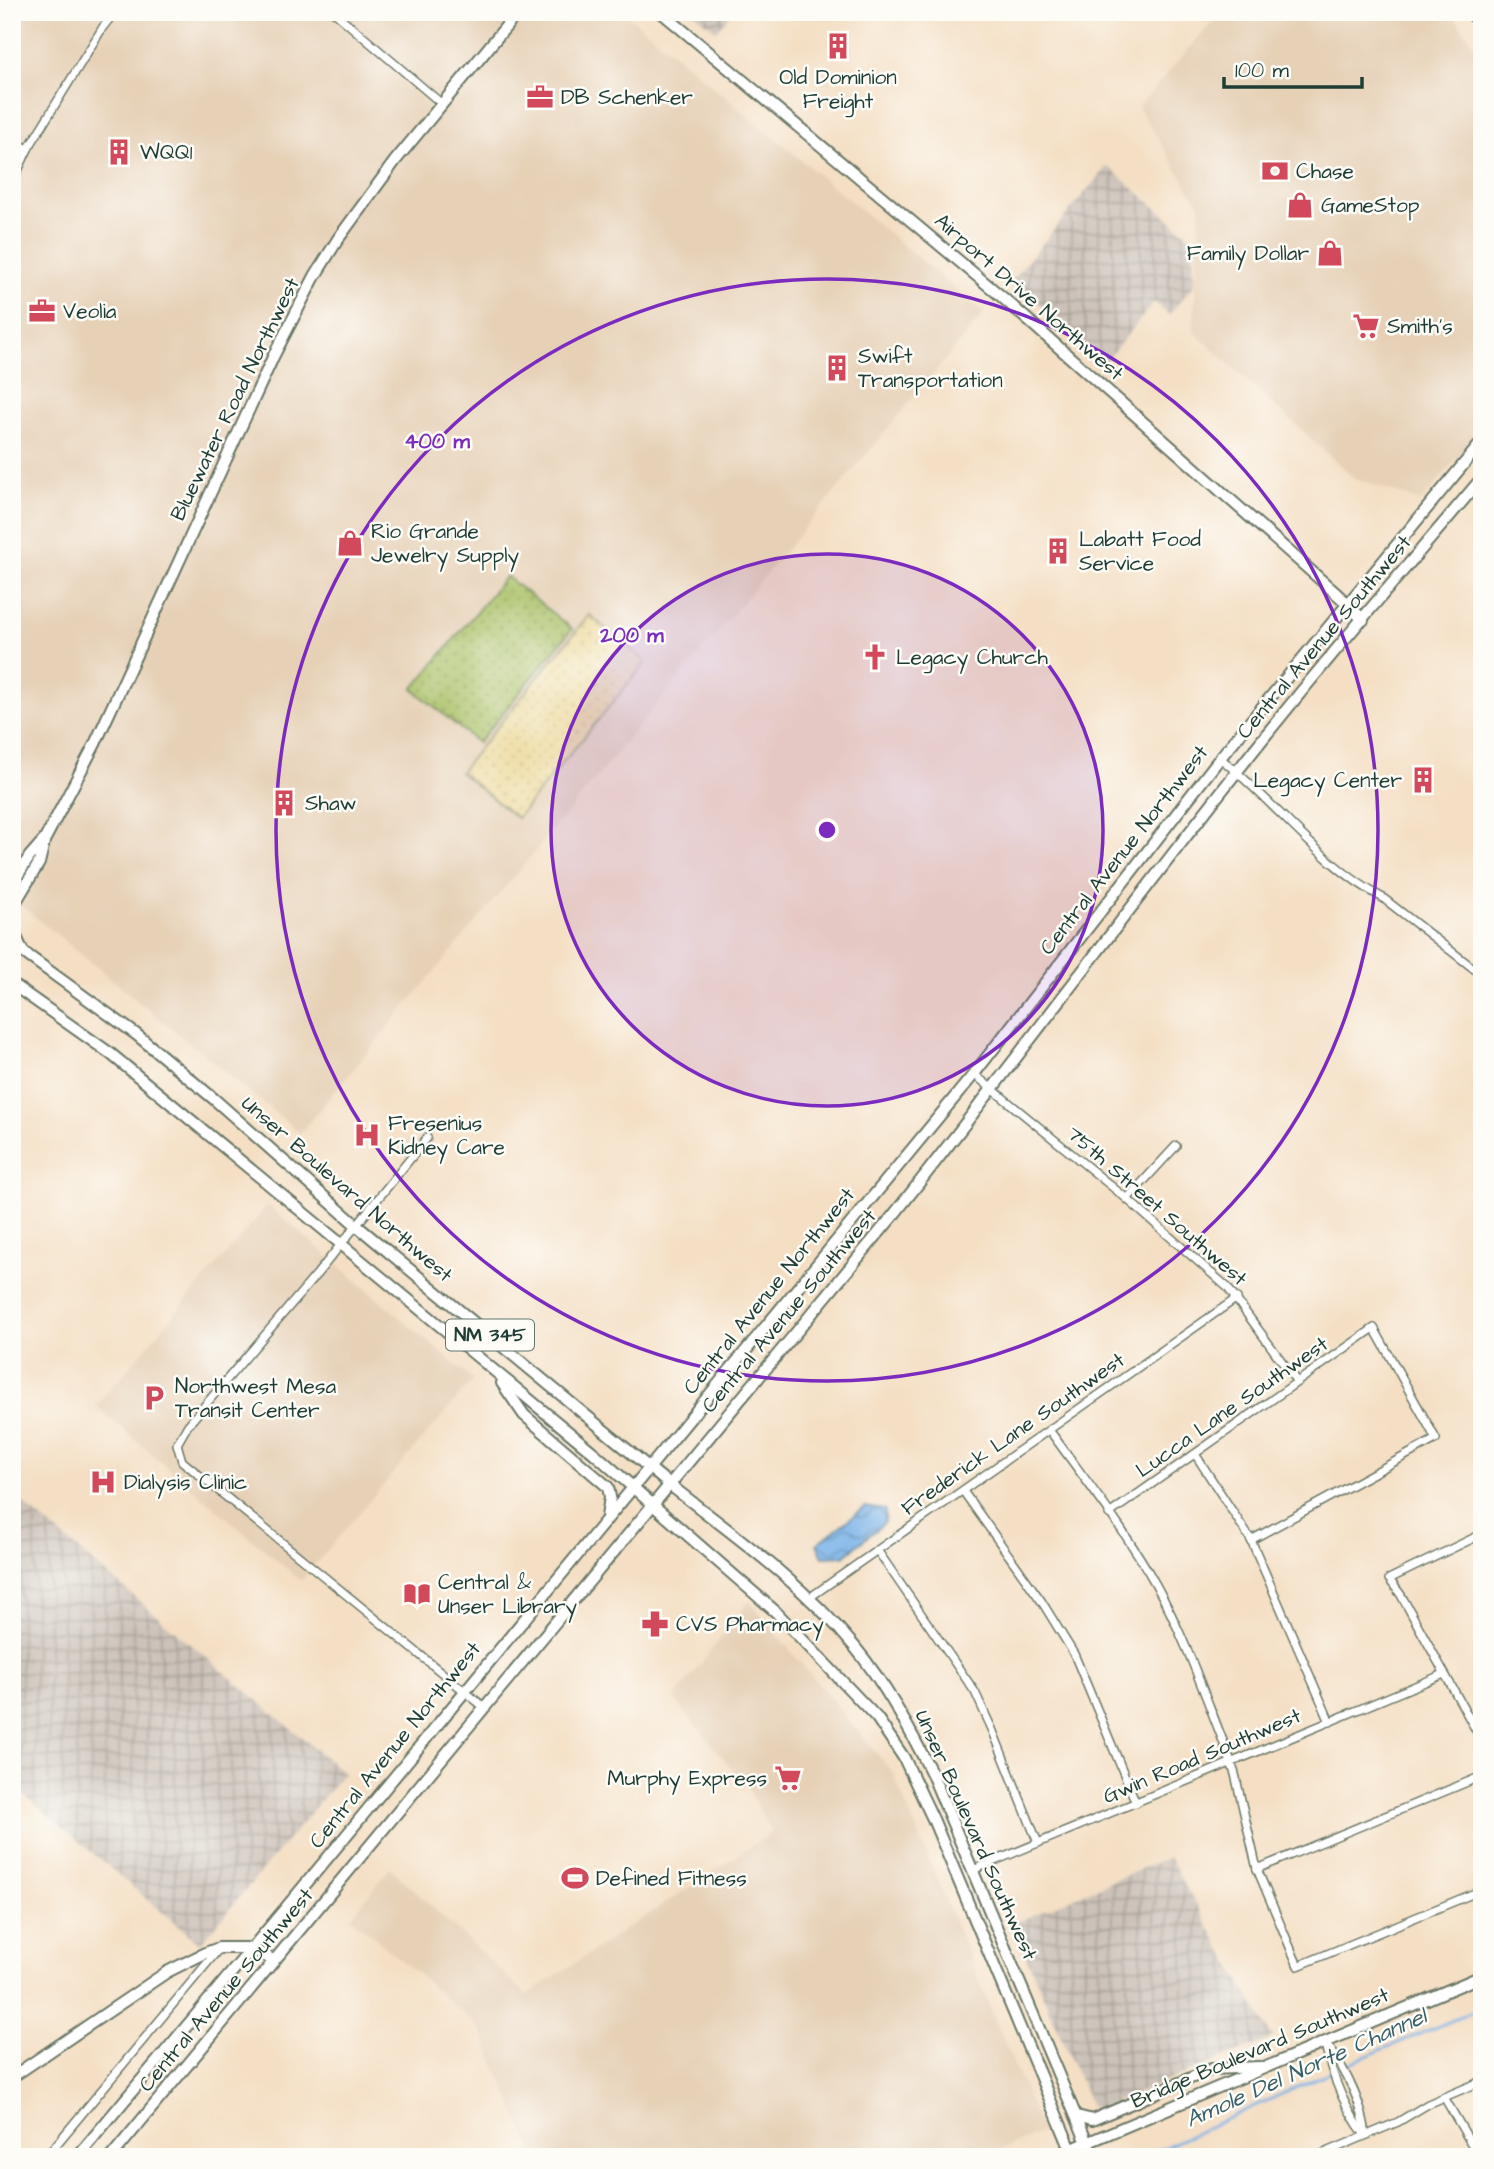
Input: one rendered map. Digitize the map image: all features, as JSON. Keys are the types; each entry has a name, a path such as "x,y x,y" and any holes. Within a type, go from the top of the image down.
{"main road":[{"name":"Bluewater Road Northwest","path":"12,884 45,839 95,744 294,313 338,239 395,162 518,12"},
{"name":"Airport Drive Northwest","path":"661,12 1002,297 1363,620"},
{"path":"1472,12 1482,27"},
{"name":"Central Avenue Northwest","path":"77,2157 330,1855 974,1074 1220,758 1482,442"},
{"name":"Central Avenue Southwest","path":"111,2157 892,1217 1237,772 1482,478"},
{"path":"1290,674 1305,690"},
{"name":"Bluewater Road Northwest","path":"12,908 39,863 45,839"},
{"path":"12,928 18,950"},
{"name":"Unser Boulevard Northwest","path":"18,950 137,1035 214,1099 356,1225 650,1467"},
{"name":"Unser Boulevard Northwest","path":"12,984 111,1054 634,1487"},
{"path":"495,1372 524,1415 608,1487 610,1497 607,1520"},
{"name":"NM 345","path":"650,1467 670,1485"},
{"name":"Unser Boulevard Southwest","path":"670,1485 778,1570 809,1598 855,1647 900,1712 932,1773 1093,2157"},
{"name":"NM 345","path":"634,1487 653,1505"},
{"name":"Unser Boulevard Southwest","path":"653,1505 776,1612 858,1697 900,1750 933,1819 1072,2153"},
{"path":"12,2077 167,1972 219,1948 250,1948 273,1960"},
{"name":"Bridge Boulevard Southwest","path":"1053,2157 1072,2153 1087,2142 1482,1976"},
{"path":"1077,2116 1092,2120 1212,2069 1265,2067"}],"street":[{"path":"12,183 28,149 115,12"},
{"path":"334,12 442,104"},
{"path":"12,141 28,149"},
{"path":"1220,758 1273,805 1284,820 1348,874 1482,975"},
{"name":"75th Street Southwest","path":"974,1074 1127,1199 1237,1298 1297,1382"},
{"path":"428,1138 188,1425 177,1444 182,1461 484,1707"},
{"path":"1127,1199 1176,1146"},
{"name":"Frederick Lane Southwest","path":"809,1598 1237,1298"},
{"name":"Lucca Lane Southwest","path":"1110,1514 1374,1328 1436,1439 1251,1540"},
{"path":"1050,1431 1110,1514 1155,1582 1168,1607 1232,1763 1257,1869 1298,1966 1482,1890"},
{"path":"1195,1454 1251,1540 1330,1722"},
{"path":"963,1491 1068,1643 1136,1803"},
{"path":"1482,1534 1389,1579 1401,1595 1482,1741"},
{"path":"877,1550 975,1692 1038,1843"},
{"name":"Gwin Road Southwest","path":"973,1870 1444,1674"},
{"path":"1257,1869 1482,1776"},
{"path":"46,2157 219,1948"},
{"path":"1325,2041 1340,2062 1352,2089 1363,2115 1366,2136"},
{"path":"1325,2041 1329,2065 1341,2093 1353,2120 1366,2136"},
{"path":"1315,2157 1398,2122 1444,2097 1482,2081"},
{"path":"1444,2097 1479,2157"}],"shaded area":[{"path":"12,12 624,12 984,313 300,1133 12,898"},
{"path":"693,12 732,12 717,31"},
{"path":"1221,12 1452,12 1482,58 1482,427 1422,502 1354,478 1193,331 1200,206 1138,107"},
{"path":"1107,166 1193,239 1194,285 1169,315 1154,302 1106,361 1012,280"},
{"path":"268,1205 473,1380 301,1581 96,1406"},
{"path":"19,1500 344,1773 200,1944 12,1785 12,1508"},
{"path":"749,1601 893,1773 1042,2132 983,2157 535,2157 479,2027 351,1917 390,1868 527,1995 771,1833 748,1788 674,1699"},
{"path":"1169,1857 1273,2038 1098,2109 1091,2106 1012,1924"}],"sand":[{"path":"589,615 646,662 517,818 460,772"}],"green space":[{"path":"506,576 572,629 478,743 413,689"}],"water":[{"path":"865,1507 885,1510 885,1522 844,1556 823,1557 817,1544"}],"waterway":[{"name":"Amole Del Norte Channel","path":"1143,2157 1357,2060 1482,2008"}],"place":[{"name":"Old Dominion Freight","path":"838,46"},
{"name":"DB Schenker","path":"540,97"},
{"name":"WQQ1","path":"119,152"},
{"name":"Chase","path":"1275,171"},
{"name":"GameStop","path":"1300,205"},
{"name":"Family Dollar","path":"1330,253"},
{"name":"Veolia","path":"42,311"},
{"name":"Smith's","path":"1366,326"},
{"name":"Swift Transportation","path":"837,368"},
{"name":"Rio Grande Jewelry Supply","path":"350,543"},
{"name":"Labatt Food Service","path":"1058,551"},
{"name":"Legacy Church","path":"875,657"},
{"name":"Legacy Center","path":"1423,780"},
{"name":"Shaw","path":"284,803"},
{"name":"Fresenius Kidney Care","path":"367,1135"},
{"name":"Northwest Mesa Transit Center","path":"154,1398"},
{"name":"Dialysis Clinic","path":"103,1482"},
{"name":"Central & Unser Library","path":"417,1594"},
{"name":"CVS Pharmacy","path":"655,1624"},
{"name":"Murphy Express","path":"788,1778"},
{"name":"Defined Fitness","path":"575,1878"}]}
